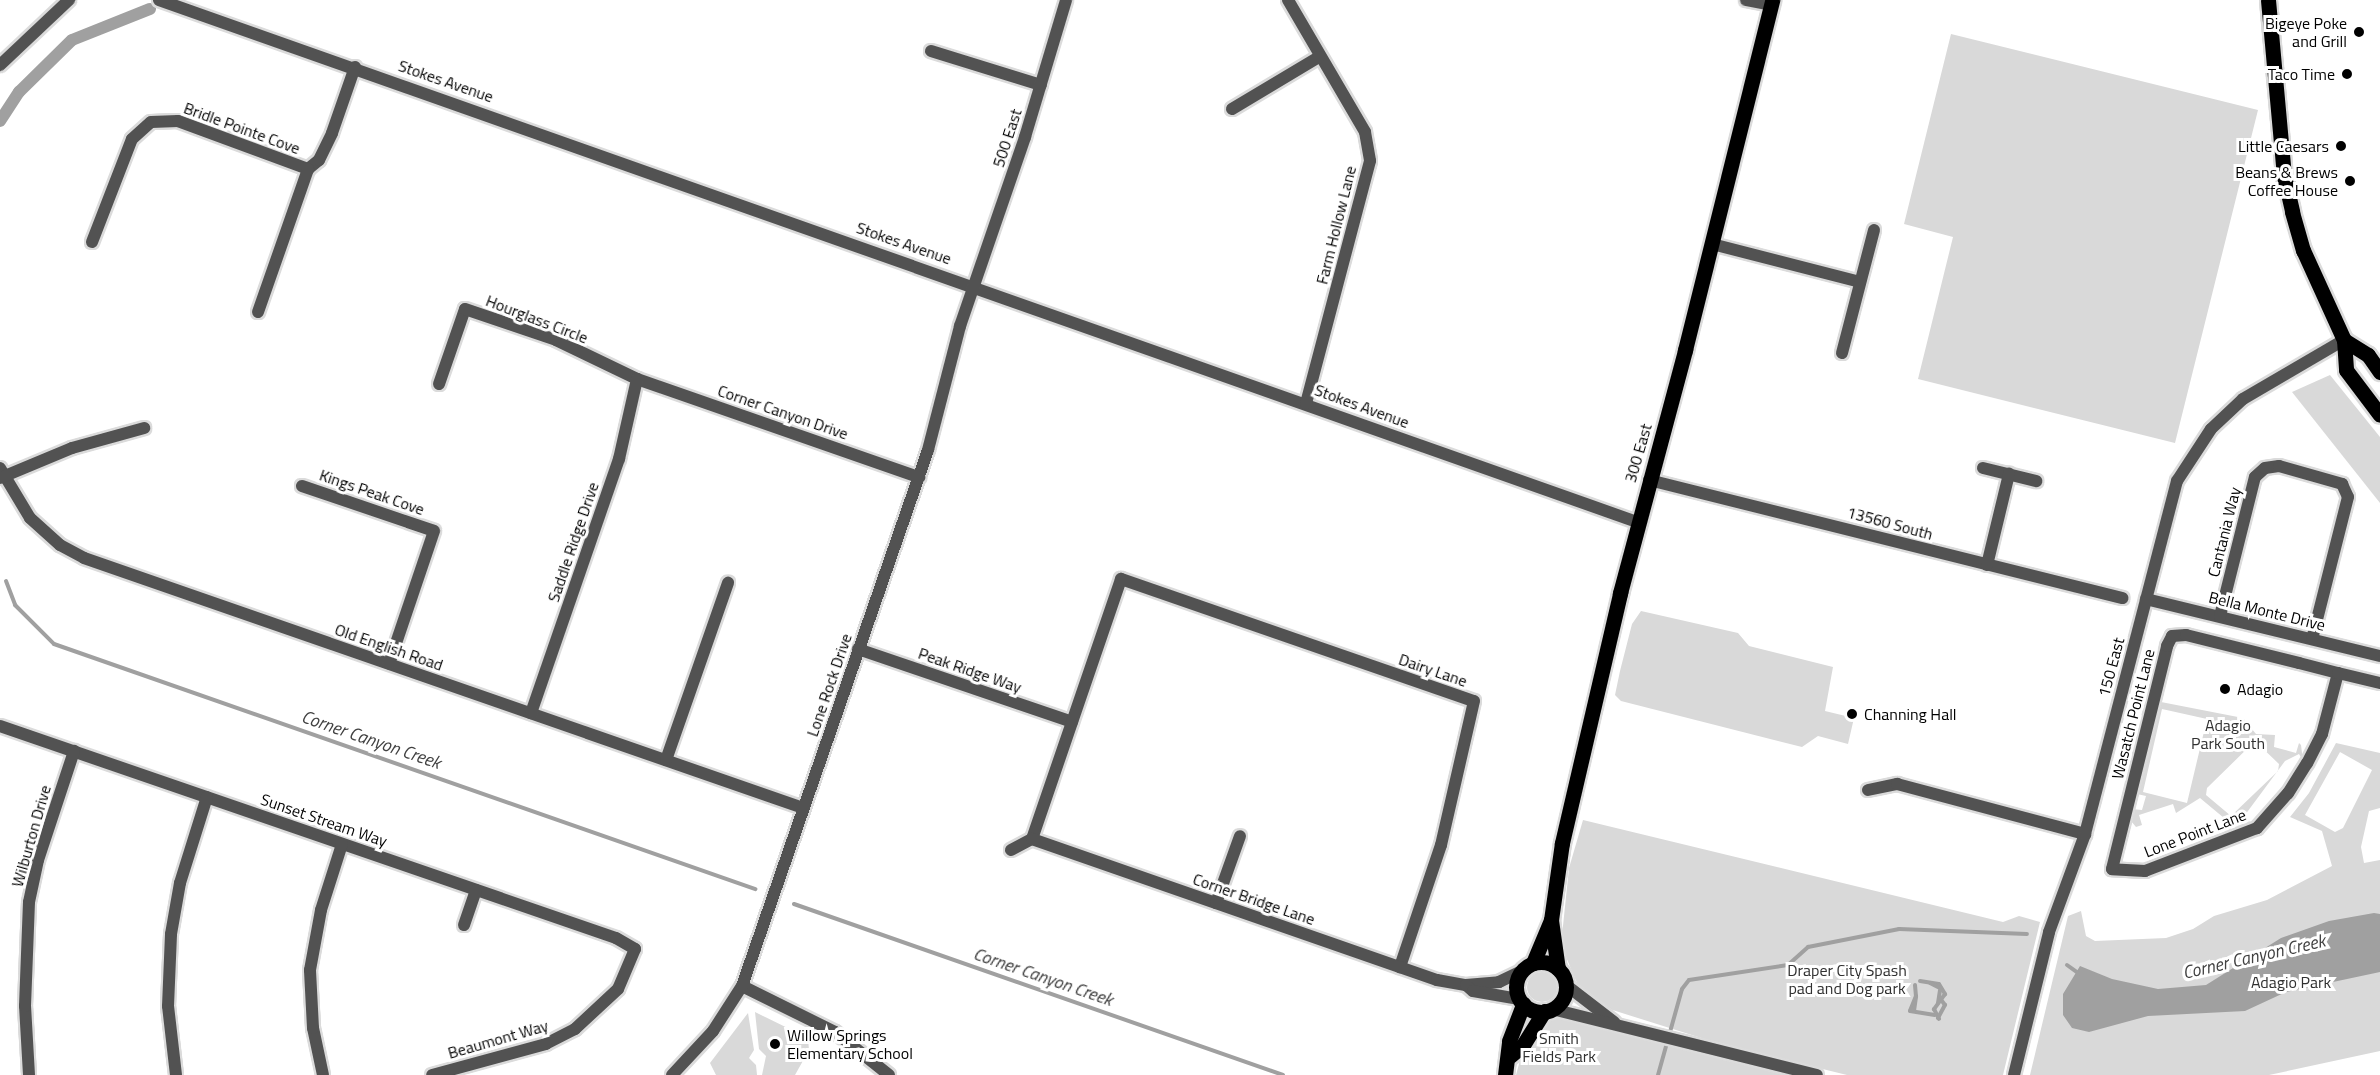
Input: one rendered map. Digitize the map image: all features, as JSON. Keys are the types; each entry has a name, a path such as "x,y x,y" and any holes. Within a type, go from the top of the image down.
{"main road":[{"path":"2268,0 2288,194 2302,250 2344,340 2346,370 2380,415"},
{"name":"300 East","path":"1558,969 1551,920 1562,843 1637,522 1712,244 1772,3"},
{"path":"2344,340 2368,355 2380,372"},
{"name":"300 East","path":"1528,967 1551,920"},
{"path":"1504,1075 1510,1056 1509,1041 1521,1001 1516,984 1528,967 1546,962 1558,969 1566,985 1563,999 1548,1010 1522,1045 1510,1056"},
{"path":"1521,1001 1548,1010"}],"street":[{"path":"0,65 69,0"},
{"name":"Stokes Avenue","path":"159,0 974,285 1637,522"},
{"name":"500 East","path":"974,285 1041,85 1066,0"},
{"name":"Farm Hollow Lane","path":"1288,0 1319,57 1365,132 1370,161 1306,404"},
{"path":"1746,0 1772,3"},
{"path":"932,51 1041,85"},
{"path":"1232,109 1319,57"},
{"name":"Bridle Pointe Cove","path":"92,242 129,145 139,129 151,122 178,121 308,169 319,160 332,133 355,67"},
{"path":"258,312 308,169"},
{"path":"1842,353 1874,230"},
{"path":"1712,244 1860,282"},
{"name":"Lone Rock Drive","path":"672,1075 713,1031 742,986 919,477 974,285"},
{"name":"Hourglass Circle","path":"439,384 465,309 556,340 637,379"},
{"name":"150 East","path":"2014,1075 2049,932 2085,834 2172,496 2197,447 2243,399 2344,340"},
{"name":"Corner Canyon Drive","path":"637,379 919,477"},
{"name":"Saddle Ridge Drive","path":"531,713 619,459 637,379"},
{"path":"1,474 59,452 144,428"},
{"name":"Cantania Way","path":"2220,616 2255,477 2265,468 2279,466 2342,484 2348,497 2312,639"},
{"path":"1983,468 2036,481"},
{"name":"Old English Road","path":"1,474 30,518 50,537 78,555 803,807"},
{"path":"1987,565 2009,474"},
{"name":"13560 South","path":"1649,480 2123,598"},
{"name":"Kings Peak Cove","path":"302,486 434,531 389,664"},
{"name":"Dairy Lane","path":"1072,722 1121,579 1474,701 1441,845 1400,967"},
{"path":"666,760 728,583"},
{"name":"Bella Monte Drive","path":"2146,598 2380,656"},
{"name":"Wasatch Point Lane","path":"2112,869 2172,636 2186,635 2380,683"},
{"name":"Peak Ridge Way","path":"858,650 1072,722"},
{"name":"Lone Point Lane","path":"2112,869 2145,871 2257,828 2288,793 2307,763 2322,734 2338,673"},
{"path":"1011,850 1032,839 1072,722"},
{"name":"Sunset Stream Way","path":"0,726 616,938 635,949"},
{"name":"Wilburton Drive","path":"29,1075 25,986 29,902 38,860 74,751"},
{"path":"1868,790 1897,784 2085,834"},
{"path":"176,1075 168,1006 171,934 180,883 207,797"},
{"path":"1216,903 1240,836"},
{"name":"Corner Bridge Lane","path":"1032,839 1400,967 1466,985 1499,982 1528,967"},
{"path":"323,1075 313,1028 310,970 321,910 342,844"},
{"path":"464,925 476,890"},
{"name":"Beaumont Way","path":"432,1075 546,1044 575,1029 618,989 635,949"},
{"name":"Corner Bridge Lane","path":"1466,985 1473,991 1521,1001"},
{"path":"1566,985 1614,1022"},
{"path":"742,986 835,1032 889,1075"},
{"path":"1548,1010 1614,1022 1818,1075"}],"green space":[{"path":"1951,34 2258,110 2175,443 1918,379 1953,237 1904,224"},
{"path":"2330,375 2380,437 2380,503 2292,392"},
{"path":"1641,611 1738,633 1749,646 1833,667 1825,711 1854,718 1848,744 1818,736 1802,747 1621,701 1615,695 1620,671 1632,624"},
{"name":"Adagio Park South","path":"2161,702 2243,718 2256,734 2275,735 2274,747 2296,753 2299,743 2301,745 2303,761 2299,754 2285,761 2278,770 2279,764 2255,741 2207,788 2206,795 2231,816 2277,772 2245,815 2252,825 2223,834 2230,823 2200,798 2176,813 2173,804 2139,815 2142,825 2136,827 2131,821 2132,809 2142,810 2146,796 2137,794","holes":["2162,709 2207,719 2187,803 2143,792"]},
{"name":"Adagio Park","path":"2336,743 2380,753 2380,808 2369,811 2361,847 2364,863 2380,860 2380,1051 2269,1075 2030,1075 2068,916 2081,911 2086,936 2095,941 2166,938 2193,929 2214,916 2267,900 2332,866 2322,831 2290,817 2309,793","holes":["2340,752 2372,770 2343,828 2335,832 2305,815"]},
{"name":"Draper City Spash pad and Dog park","path":"1583,820 2003,922 2019,916 2040,922 2003,1075 1847,1075 1714,1042 1603,1007 1579,988 1561,945 1569,868"},
{"path":"1542,972 1553,976 1557,987 1553,998 1542,1002 1531,998 1527,987 1531,976"},
{"path":"755,1012 808,1038 809,1050 795,1075 762,1075 766,1056 759,1049"},
{"path":"748,1013 754,1050 749,1058 756,1065 757,1075 716,1075 710,1063"},
{"name":"Smith Fields Park","path":"1559,1016 1785,1075 1516,1075 1522,1053 1545,1020"}],"water":[{"path":"2374,913 2380,914 2380,972 2286,992 2245,1011 2148,1016 2089,1032 2072,1028 2063,1015 2063,994 2080,966 2112,979 2158,989 2206,985 2281,938 2329,921"}],"waterway":[{"path":"0,121 19,92 72,40 150,9"},
{"name":"Corner Canyon Creek","path":"6,581 15,605 54,644 755,889"},
{"name":"Corner Canyon Creek","path":"794,904 1283,1075"},
{"name":"Corner Canyon Creek","path":"1658,1075 1682,989 1689,980 1788,965 1808,947 1899,929 2027,934"},
{"name":"Corner Canyon Creek","path":"2067,965 2078,973"},
{"path":"1920,981 1939,984 1945,994 1934,1009 1939,1019"},
{"path":"1930,983 1940,988"},
{"path":"1915,985 1916,996 1910,1011 1935,1015"},
{"path":"1938,1003 1940,990"},
{"path":"1914,1011 1916,996"},
{"path":"1938,1018 1945,1005 1942,1001"}],"place":[{"name":"Bigeye Poke and Grill","path":"2359,32"},
{"name":"Taco Time","path":"2347,74"},
{"name":"Little Caesars","path":"2341,146"},
{"name":"Beans & Brews Coffee House","path":"2350,181"},
{"name":"Adagio","path":"2225,689"},
{"name":"Channing Hall","path":"1852,714"},
{"name":"Willow Springs Elementary School","path":"775,1044"}]}
